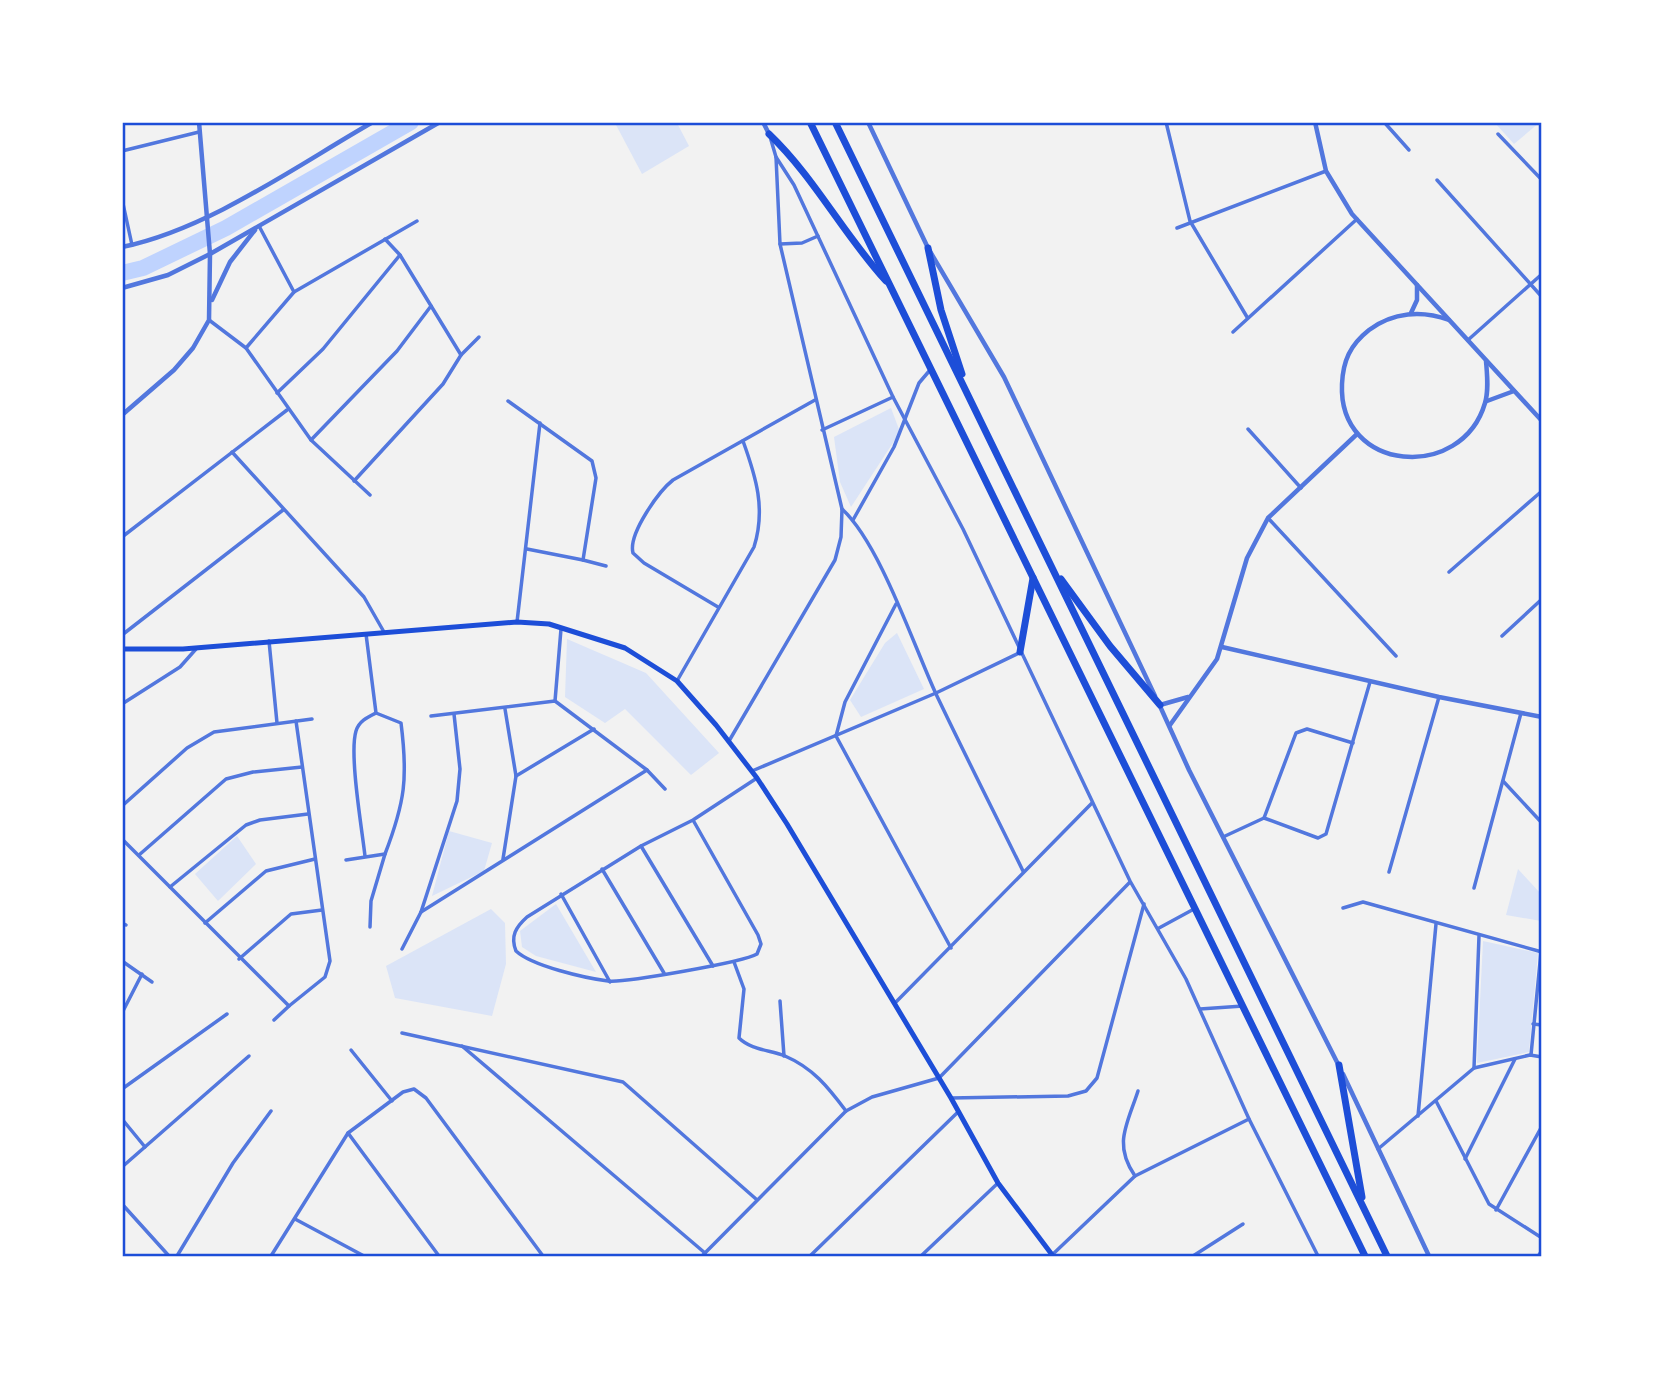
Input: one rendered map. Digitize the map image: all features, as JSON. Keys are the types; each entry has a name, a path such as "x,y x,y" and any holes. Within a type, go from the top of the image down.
{"highway":[{"path":"810,122 1365,1256"},
{"path":"835,122 1387,1256"},
{"path":"769,134 797,161 856,246 894,289"},
{"path":"928,248 941,310 971,402"},
{"path":"1047,558 1110,646 1160,705"},
{"path":"1020,652 1033,577"},
{"path":"1339,1065 1364,1209"}],"main road":[{"path":"122,649 139,651 196,648 517,622 561,627 625,648 677,681 757,778 895,1003 998,1183 1051,1256"}],"street":[{"path":"122,415 174,370 193,348 209,320 210,254 199,122"},
{"path":"122,247 181,230 373,122"},
{"path":"122,288 168,275 210,254 440,122"},
{"path":"729,741 835,560 841,537 842,509 780,244 776,157 763,122"},
{"path":"868,122 928,248 1004,377 1223,837 1339,1065 1429,1256"},
{"path":"1166,122 1190,221 1247,317"},
{"path":"1315,122 1326,171 1357,219 1542,421"},
{"path":"1384,122 1409,150"},
{"path":"122,151 200,132"},
{"path":"1498,134 1542,180"},
{"path":"776,157 794,185 893,397 958,520 1130,881 1159,928 1200,1009 1249,1119 1318,1256"},
{"path":"1177,228 1326,171"},
{"path":"1437,180 1542,297"},
{"path":"122,199 132,245"},
{"path":"1233,332 1357,219"},
{"path":"246,348 294,292 417,221"},
{"path":"259,226 294,292"},
{"path":"210,304 230,262 259,226"},
{"path":"780,244 802,243 818,236"},
{"path":"385,239 400,255 461,355"},
{"path":"277,393 323,349 400,255"},
{"path":"1468,340 1542,274"},
{"path":"1410,313 1417,300 1417,284"},
{"path":"311,440 397,351 431,306"},
{"path":"1449,320 1410,313 1371,328 1355,342 1343,363 1342,390 1346,414 1356,435 1375,449 1399,455 1421,457 1443,452 1463,440 1477,422 1486,401 1486,361"},
{"path":"209,320 246,348 311,440 370,495"},
{"path":"354,481 443,384 461,355 479,337"},
{"path":"853,520 906,421 919,383 932,367"},
{"path":"1486,401 1515,391"},
{"path":"822,430 893,397"},
{"path":"718,607 643,563 631,548 648,511 665,486 815,400"},
{"path":"508,401 584,454 596,468 583,560"},
{"path":"122,537 288,410"},
{"path":"517,622 540,424"},
{"path":"1248,429 1301,488"},
{"path":"1170,725 1222,647 1247,558 1268,518 1356,435"},
{"path":"677,681 754,547 758,534 760,499 756,476 743,441"},
{"path":"232,452 364,597 384,632"},
{"path":"1449,572 1542,491"},
{"path":"842,509 853,520 896,604 936,694 1023,871"},
{"path":"122,635 283,510"},
{"path":"1268,518 1396,656"},
{"path":"527,549 606,566"},
{"path":"1502,636 1542,599"},
{"path":"896,604 845,702 836,736 951,948"},
{"path":"555,701 561,627"},
{"path":"365,633 376,713"},
{"path":"269,641 277,723"},
{"path":"1222,647 1370,682 1542,717"},
{"path":"122,704 180,667 196,648"},
{"path":"752,771 936,694 1020,652"},
{"path":"1223,837 1264,818 1322,837 1330,829 1370,682"},
{"path":"1160,705 1189,697"},
{"path":"1390,872 1439,697"},
{"path":"431,716 555,701 647,770 665,789"},
{"path":"503,859 516,776 505,709"},
{"path":"402,949 421,912 460,785 454,712"},
{"path":"370,927 370,901 396,824 407,780 401,723 376,713"},
{"path":"365,856 356,777 356,731 363,720 376,713"},
{"path":"1474,888 1521,713"},
{"path":"122,806 200,739 233,727 312,719"},
{"path":"274,1020 329,971 296,721"},
{"path":"516,776 594,729"},
{"path":"1264,818 1296,733 1307,729 1353,743"},
{"path":"139,855 226,779 237,774 302,767"},
{"path":"421,912 647,770"},
{"path":"693,820 761,944 757,954 713,966 610,982 522,957 512,942 515,930 527,917 641,846 693,820 757,778"},
{"path":"1502,780 1542,823"},
{"path":"895,1003 1092,803"},
{"path":"170,887 246,825 260,820 308,814"},
{"path":"122,839 289,1006"},
{"path":"641,846 713,966"},
{"path":"346,860 385,854"},
{"path":"205,923 266,871 315,859"},
{"path":"602,869 664,973"},
{"path":"460,1045 703,1255 846,1111 872,1097 939,1078 1130,881"},
{"path":"561,894 610,982"},
{"path":"1343,908 1363,902 1541,952 1530,1055"},
{"path":"951,1098 1068,1096 1092,1086 1097,1079 1144,904"},
{"path":"1159,928 1195,909"},
{"path":"239,958 292,914 322,910"},
{"path":"1418,1116 1436,924"},
{"path":"1474,1068 1479,936"},
{"path":"122,961 152,982"},
{"path":"734,962 744,989 739,1038 749,1046 784,1056 816,1073 846,1111"},
{"path":"122,1013 142,974"},
{"path":"780,1001 784,1056"},
{"path":"1200,1009 1243,1006"},
{"path":"122,1089 227,1014"},
{"path":"1533,1024 1542,1025"},
{"path":"402,1033 623,1082 756,1199"},
{"path":"351,1050 392,1101"},
{"path":"1378,1149 1474,1068 1530,1055 1542,1057"},
{"path":"122,1167 249,1056"},
{"path":"1465,1159 1515,1059"},
{"path":"271,1256 348,1133 410,1089 426,1098 543,1256"},
{"path":"1135,1176 1123,1157 1122,1147 1138,1091"},
{"path":"1436,1101 1483,1196 1496,1210 1542,1238"},
{"path":"177,1256 233,1163 271,1111"},
{"path":"810,1256 958,1112"},
{"path":"122,1119 145,1147"},
{"path":"1051,1256 1135,1176 1249,1119"},
{"path":"1496,1210 1542,1126"},
{"path":"348,1133 439,1256"},
{"path":"921,1256 998,1183"},
{"path":"122,1203 169,1256"},
{"path":"295,1219 364,1256"},
{"path":"1194,1256 1243,1224"},
{"path":"1539,1256 1542,1251"}],"shaded area":[{"path":"615,123 677,123 689,146 642,174"},
{"path":"1495,123 1539,123 1514,144"},
{"path":"891,408 900,432 851,507 840,482 834,437"},
{"path":"897,633 924,689 861,717 850,700 885,643"},
{"path":"567,639 646,673 719,753 691,775 625,709 605,723 565,697"},
{"path":"449,831 492,843 484,871 432,896"},
{"path":"237,836 256,864 218,901 195,874"},
{"path":"1518,869 1541,894 1541,921 1506,915"},
{"path":"556,904 596,972 536,956 522,947 520,931"},
{"path":"491,909 505,923 506,964 492,1016 395,998 386,966"},
{"path":"1483,941 1538,953 1529,1052 1477,1063"}],"waterway":[{"path":"122,273 143,268 226,228 411,122"}]}
